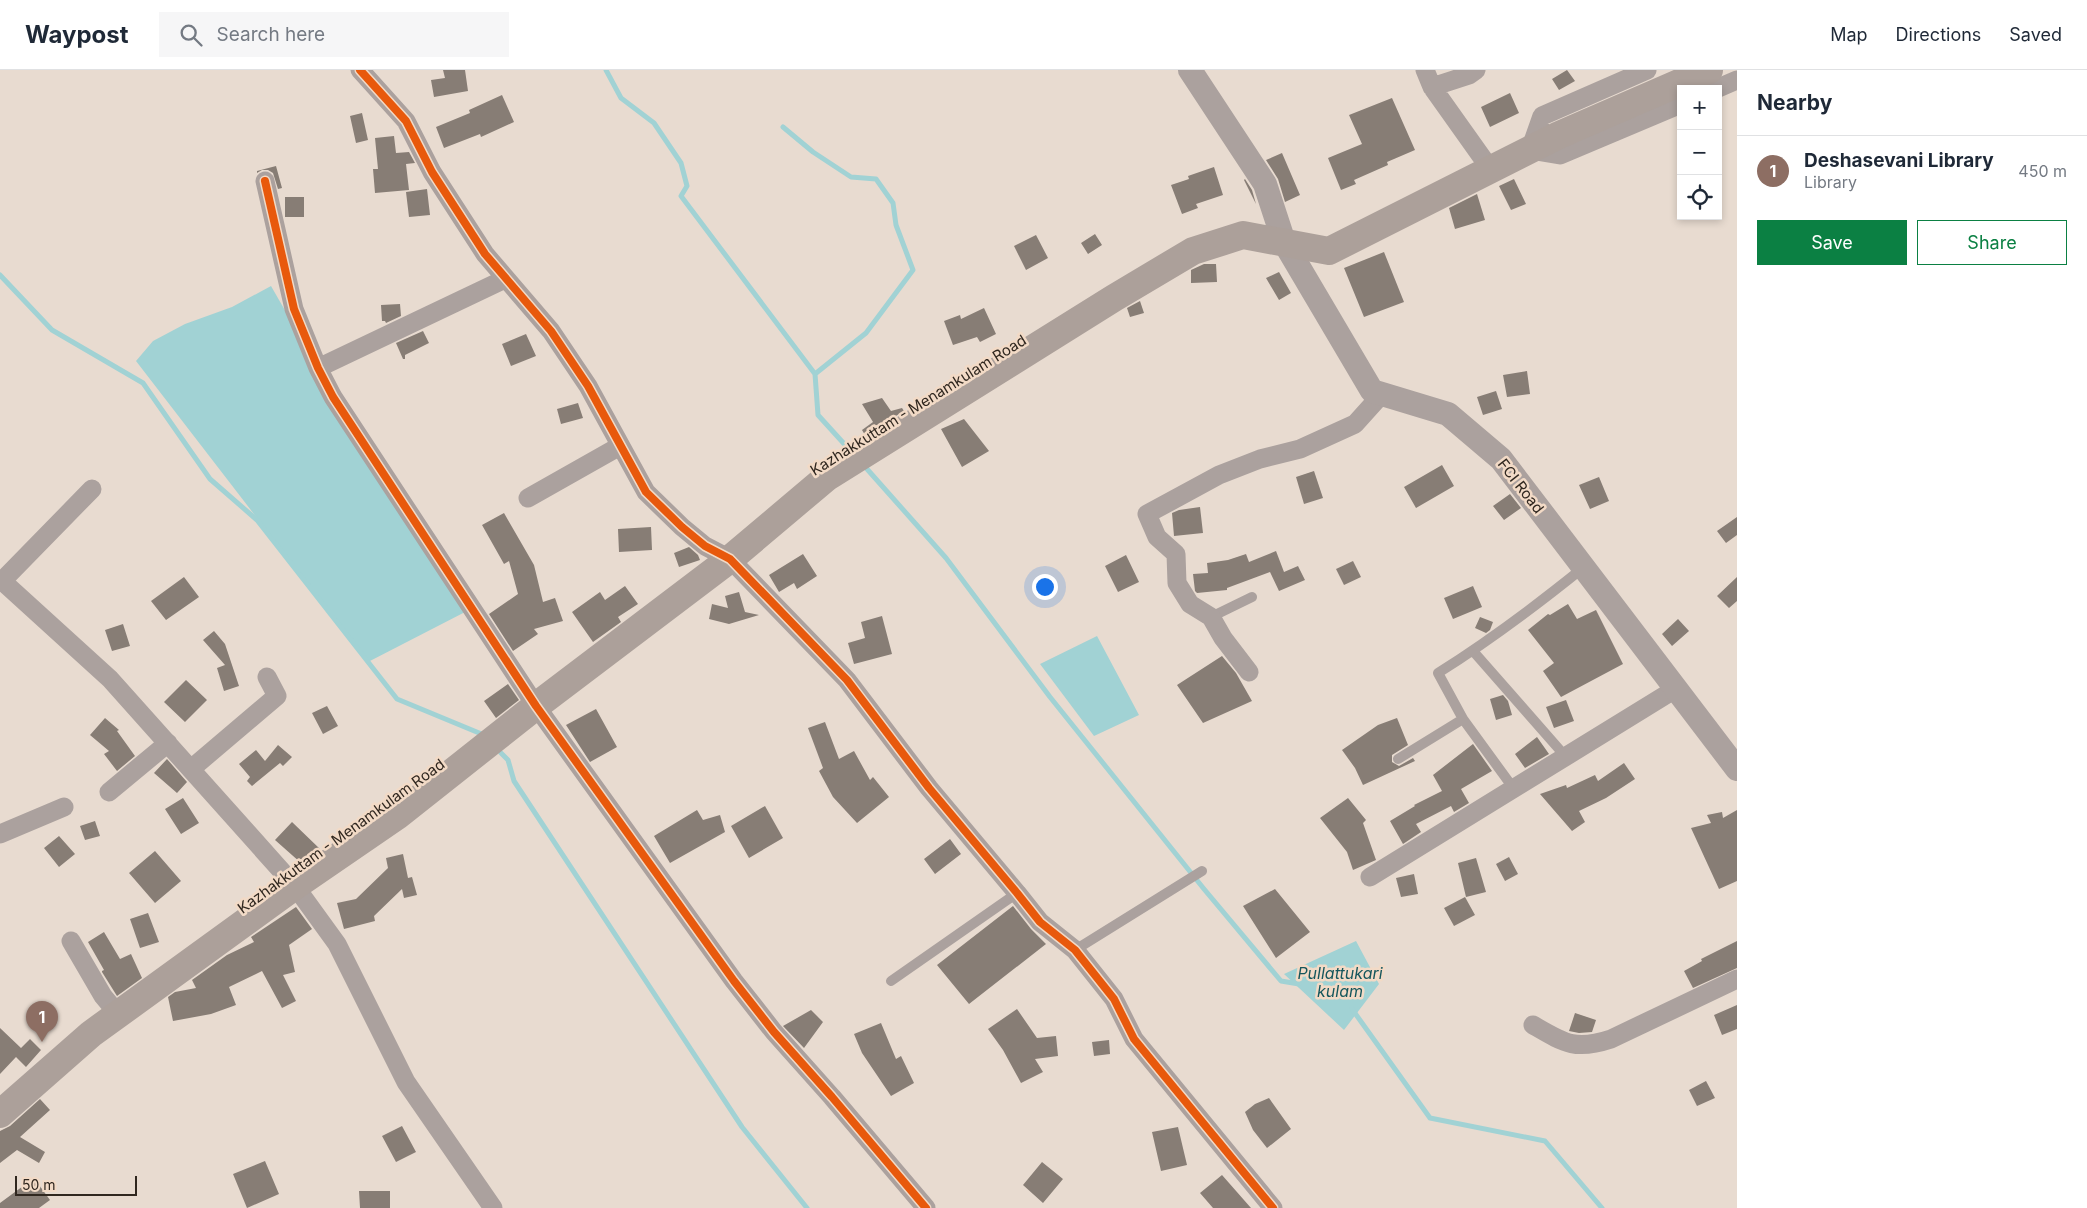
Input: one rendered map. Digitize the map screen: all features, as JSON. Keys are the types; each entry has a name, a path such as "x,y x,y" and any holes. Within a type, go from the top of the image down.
{"main road":[{"name":"Kazhakkuttam - Menamkulam Road","path":"0,1114 91,1034 295,886 397,816 536,706 730,559 826,478 1114,298 1193,251 1243,235 1329,251 1559,135 1709,70"}],"street":[{"path":"360,70 406,121 432,172 485,254 551,331 588,386 646,492 682,527 705,546 730,559 847,680 929,788 1040,922 1075,950 1114,998 1134,1039 1272,1208"},
{"name":"FCI Road","path":"1190,70 1265,184 1284,242 1372,391 1448,414 1501,459 1737,769"},
{"path":"1428,78 1469,75 1476,70"},
{"path":"1647,70 1542,116 1530,150 1560,155 1677,106"},
{"path":"1428,78 1491,170"},
{"path":"1722,86 1737,80"},
{"path":"265,182 294,309 318,368 333,397 536,706 734,982 774,1032 926,1208"},
{"path":"318,368 505,279"},
{"path":"1249,672 1223,638 1211,617 1190,604 1177,583 1176,554 1157,537 1147,514 1219,475 1260,459 1300,449 1355,424 1382,394"},
{"path":"528,498 620,446"},
{"path":"92,489 1,580 110,679 295,886 337,944 406,1082 493,1208"},
{"path":"191,768 276,696 267,677"},
{"path":"1370,877 1677,688"},
{"path":"108,792 168,742"},
{"path":"0,834 64,807"},
{"path":"71,941 103,996 118,1014"},
{"path":"1533,1025 1563,1043 1594,1045 1629,1031 1737,979"}],"lane":[{"path":"1514,789 1463,720 1438,674 1474,651 1584,567"},
{"path":"1211,617 1252,597"},
{"path":"1474,651 1566,757"},
{"path":"1398,759 1463,720"},
{"path":"1075,950 1202,872"},
{"path":"891,981 1017,893"}],"water":[{"path":"271,286 469,610 368,662 136,361 153,341 185,324 232,307"},
{"path":"1097,636 1139,715 1094,736 1040,664"},
{"name":"Pullattukari kulam","path":"1356,941 1379,984 1344,1030 1284,974"}],"building":[{"path":"443,70 465,70 468,91 434,97 431,80 445,78"},
{"path":"1567,70 1575,81 1559,90 1552,79"},
{"path":"1510,93 1519,113 1490,127 1481,107"},
{"path":"502,95 514,122 481,137 480,134 444,148 436,127 470,113 469,110"},
{"path":"1392,98 1415,150 1387,162 1388,165 1354,180 1356,184 1341,190 1328,158 1362,144 1349,115"},
{"path":"362,113 368,140 356,143 350,116"},
{"path":"394,136 396,153 409,152 415,163 406,164 409,190 375,193 373,169 378,169 375,138"},
{"path":"1282,153 1300,195 1285,202 1278,179 1266,160"},
{"path":"276,166 282,188 278,189 273,173 268,170 262,170 257,173 257,171"},
{"path":"1214,167 1223,195 1196,204 1198,208 1182,214 1171,185 1189,179 1188,176"},
{"path":"1514,179 1526,204 1511,210 1499,186"},
{"path":"1244,180 1252,190 1256,204"},
{"path":"427,189 430,215 409,217 406,192"},
{"path":"1477,194 1485,220 1455,229 1449,208"},
{"path":"285,197 304,197 304,217 285,217"},
{"path":"1095,234 1102,245 1088,254 1081,243"},
{"path":"1036,235 1048,258 1026,270 1014,246"},
{"path":"1384,252 1404,302 1364,317 1344,268"},
{"path":"1204,264 1216,264 1217,282 1191,283 1191,270"},
{"path":"1279,272 1291,293 1279,300 1266,278"},
{"path":"1140,301 1144,313 1130,317 1127,308"},
{"path":"400,304 401,316 386,323 382,321 381,305"},
{"path":"984,308 996,334 980,342 977,337 953,345 944,321 960,315 961,319"},
{"path":"423,331 429,343 405,355 405,359 403,359 396,343"},
{"path":"526,334 536,356 511,366 502,344"},
{"path":"1527,371 1530,394 1507,397 1503,375"},
{"path":"1496,391 1502,409 1483,415 1477,397"},
{"path":"882,398 891,411 902,408 904,411 865,435 862,430 873,422 862,404"},
{"path":"578,403 583,418 561,424 557,409"},
{"path":"964,419 989,451 962,467 941,429"},
{"path":"1442,465 1454,486 1416,508 1404,487"},
{"path":"1314,471 1323,498 1304,504 1296,477"},
{"path":"1599,477 1609,501 1590,509 1579,485"},
{"path":"1510,494 1521,508 1504,520 1493,506"},
{"path":"1200,507 1203,533 1174,536 1172,513"},
{"path":"504,513 534,565 543,602 555,598 563,621 534,629 538,634 513,651 489,614 518,594 509,561 504,564 482,525"},
{"path":"1737,517 1737,535 1726,543 1717,531"},
{"path":"651,527 652,550 619,552 618,529"},
{"path":"689,547 698,555 700,560 679,567 674,553"},
{"path":"1276,551 1284,572 1298,566 1305,580 1279,591 1270,572 1227,588 1227,590 1197,593 1195,591 1193,574 1208,573 1207,563 1228,560 1246,554 1249,562"},
{"path":"803,554 817,576 797,589 794,583 779,592 769,575"},
{"path":"1126,555 1139,582 1118,592 1105,566"},
{"path":"1353,561 1361,577 1344,585 1336,569"},
{"path":"184,577 199,597 166,620 151,601"},
{"path":"1737,577 1737,601 1729,608 1717,596"},
{"path":"625,586 638,604 618,617 621,622 593,642 572,612 600,592 605,600"},
{"path":"1473,586 1482,607 1453,619 1444,598"},
{"path":"739,592 745,612 759,615 729,624 709,619 712,604 728,608 725,596"},
{"path":"1568,604 1577,619 1596,610 1623,664 1561,697 1543,671 1554,663 1528,630 1548,614 1550,615"},
{"path":"882,616 892,654 854,664 848,643 865,638 861,622"},
{"path":"1480,617 1493,622 1490,630 1486,633 1475,628"},
{"path":"1678,619 1689,631 1672,646 1662,634"},
{"path":"123,624 130,646 112,651 105,630"},
{"path":"214,631 225,644 239,686 224,691 217,668 225,665 203,640"},
{"path":"1222,656 1236,673 1252,701 1203,723 1177,685"},
{"path":"186,680 207,700 185,722 164,702"},
{"path":"508,684 519,700 496,718 484,701"},
{"path":"1503,695 1508,701 1512,715 1496,720 1490,699"},
{"path":"1566,700 1574,721 1554,728 1546,707"},
{"path":"327,706 338,726 323,734 312,713"},
{"path":"596,709 617,747 590,762 566,725"},
{"path":"105,718 119,730 117,731 135,756 117,771 104,754 109,751 90,735"},
{"path":"1397,718 1408,745 1392,755 1392,762 1399,766 1413,758 1415,761 1363,785 1355,768 1342,750 1378,725"},
{"path":"825,722 839,759 854,751 870,780 873,777 889,797 857,823 833,797 819,771 823,768 808,728"},
{"path":"1537,737 1549,754 1525,768 1515,754"},
{"path":"1473,744 1492,771 1461,789 1469,803 1454,812 1451,806 1416,824 1421,832 1403,844 1390,821 1414,805 1442,791 1433,775"},
{"path":"278,745 292,757 283,766 280,763 252,786 247,781 250,777 239,764 256,750 265,761"},
{"path":"167,759 187,782 177,793 154,773"},
{"path":"1624,763 1635,779 1606,798 1579,811 1585,822 1572,831 1540,794 1566,785 1567,788 1595,775 1598,781"},
{"path":"183,798 199,823 181,834 165,809"},
{"path":"1348,798 1366,820 1363,823 1376,860 1353,870 1347,852 1320,818"},
{"path":"765,806 783,838 749,858 731,826"},
{"path":"697,810 703,820 720,815 725,832 670,863 654,836"},
{"path":"1737,810 1737,881 1719,889 1691,828 1711,823 1707,815 1722,812 1723,818"},
{"path":"95,821 100,836 85,840 80,826"},
{"path":"292,822 320,849 301,863 275,840"},
{"path":"59,836 75,854 59,867 44,848"},
{"path":"950,839 961,854 935,874 924,859"},
{"path":"155,851 181,881 155,903 129,873"},
{"path":"403,854 408,878 412,877 417,895 404,898 402,889 374,916 375,921 344,929 337,903 356,899 388,868 386,858"},
{"path":"1509,857 1518,874 1505,881 1496,864"},
{"path":"1476,858 1486,892 1466,897 1458,863"},
{"path":"1414,874 1418,894 1401,897 1396,878"},
{"path":"1275,889 1310,932 1276,958 1243,906"},
{"path":"1465,897 1475,915 1454,926 1444,908"},
{"path":"1013,906 1046,944 969,1004 937,965"},
{"path":"296,907 312,929 289,945 295,972 283,975 296,1001 282,1008 262,971 229,987 236,1005 211,1014 173,1021 168,997 175,992 196,988 192,980 227,955 254,942 251,937"},
{"path":"148,913 159,942 140,948 130,919"},
{"path":"104,932 120,959 131,954 142,978 117,996 102,972 104,970 88,942"},
{"path":"1737,941 1737,968 1693,988 1684,971 1702,961 1701,959"},
{"path":"1737,1005 1737,1029 1722,1035 1714,1015"},
{"path":"1017,1009 1037,1038 1056,1036 1058,1056 1035,1059 1043,1072 1021,1083 1003,1050 988,1029"},
{"path":"811,1010 823,1022 804,1048 783,1026"},
{"path":"1575,1013 1596,1020 1592,1032 1579,1033 1569,1031"},
{"path":"881,1023 896,1059 901,1056 914,1083 891,1096 862,1053 854,1034"},
{"path":"0,1028 21,1048 30,1039 41,1050 26,1067 16,1057 0,1074"},
{"path":"1109,1040 1110,1054 1094,1056 1092,1042"},
{"path":"1706,1081 1715,1098 1697,1106 1689,1090"},
{"path":"1269,1098 1291,1129 1267,1148 1253,1130 1245,1112 1255,1104"},
{"path":"40,1099 50,1110 20,1137 45,1152 39,1163 17,1150 0,1163 0,1131 10,1126"},
{"path":"402,1126 416,1152 396,1162 382,1136"},
{"path":"1178,1127 1187,1165 1161,1171 1152,1132"},
{"path":"265,1161 279,1194 247,1208 233,1174"},
{"path":"1042,1162 1063,1179 1043,1203 1023,1185"},
{"path":"1222,1175 1251,1208 1213,1208 1200,1193"},
{"path":"34,1178 50,1200 39,1208 0,1208 0,1203"},
{"path":"359,1191 390,1191 390,1208 360,1208"}],"waterway":[{"path":"606,70 621,98 654,123 681,163 687,186 681,196 815,374 866,333 913,270 896,225 893,203 876,179 851,177 813,152 783,127"},
{"path":"0,275 52,330 143,383 210,479 257,520 397,699 484,735"},
{"path":"815,374 818,415 847,447"},
{"path":"867,469 946,558 1050,697 1204,889 1281,981 1299,984"},
{"path":"501,753 508,760 514,781 742,1127 807,1208"},
{"path":"1352,1009 1430,1118 1545,1141 1602,1208"}],"cycle path":[{"path":"360,70 406,121 432,172 485,254 551,331 588,386 646,492 682,527 705,546 730,559 847,680 929,788 1040,922 1075,950 1114,999 1134,1039 1273,1208"},
{"path":"265,181 294,309 318,368 333,397 536,706 734,981 774,1032 926,1208"}],"place":[{"name":"Deshasevani Library","path":"42,1042"}]}
